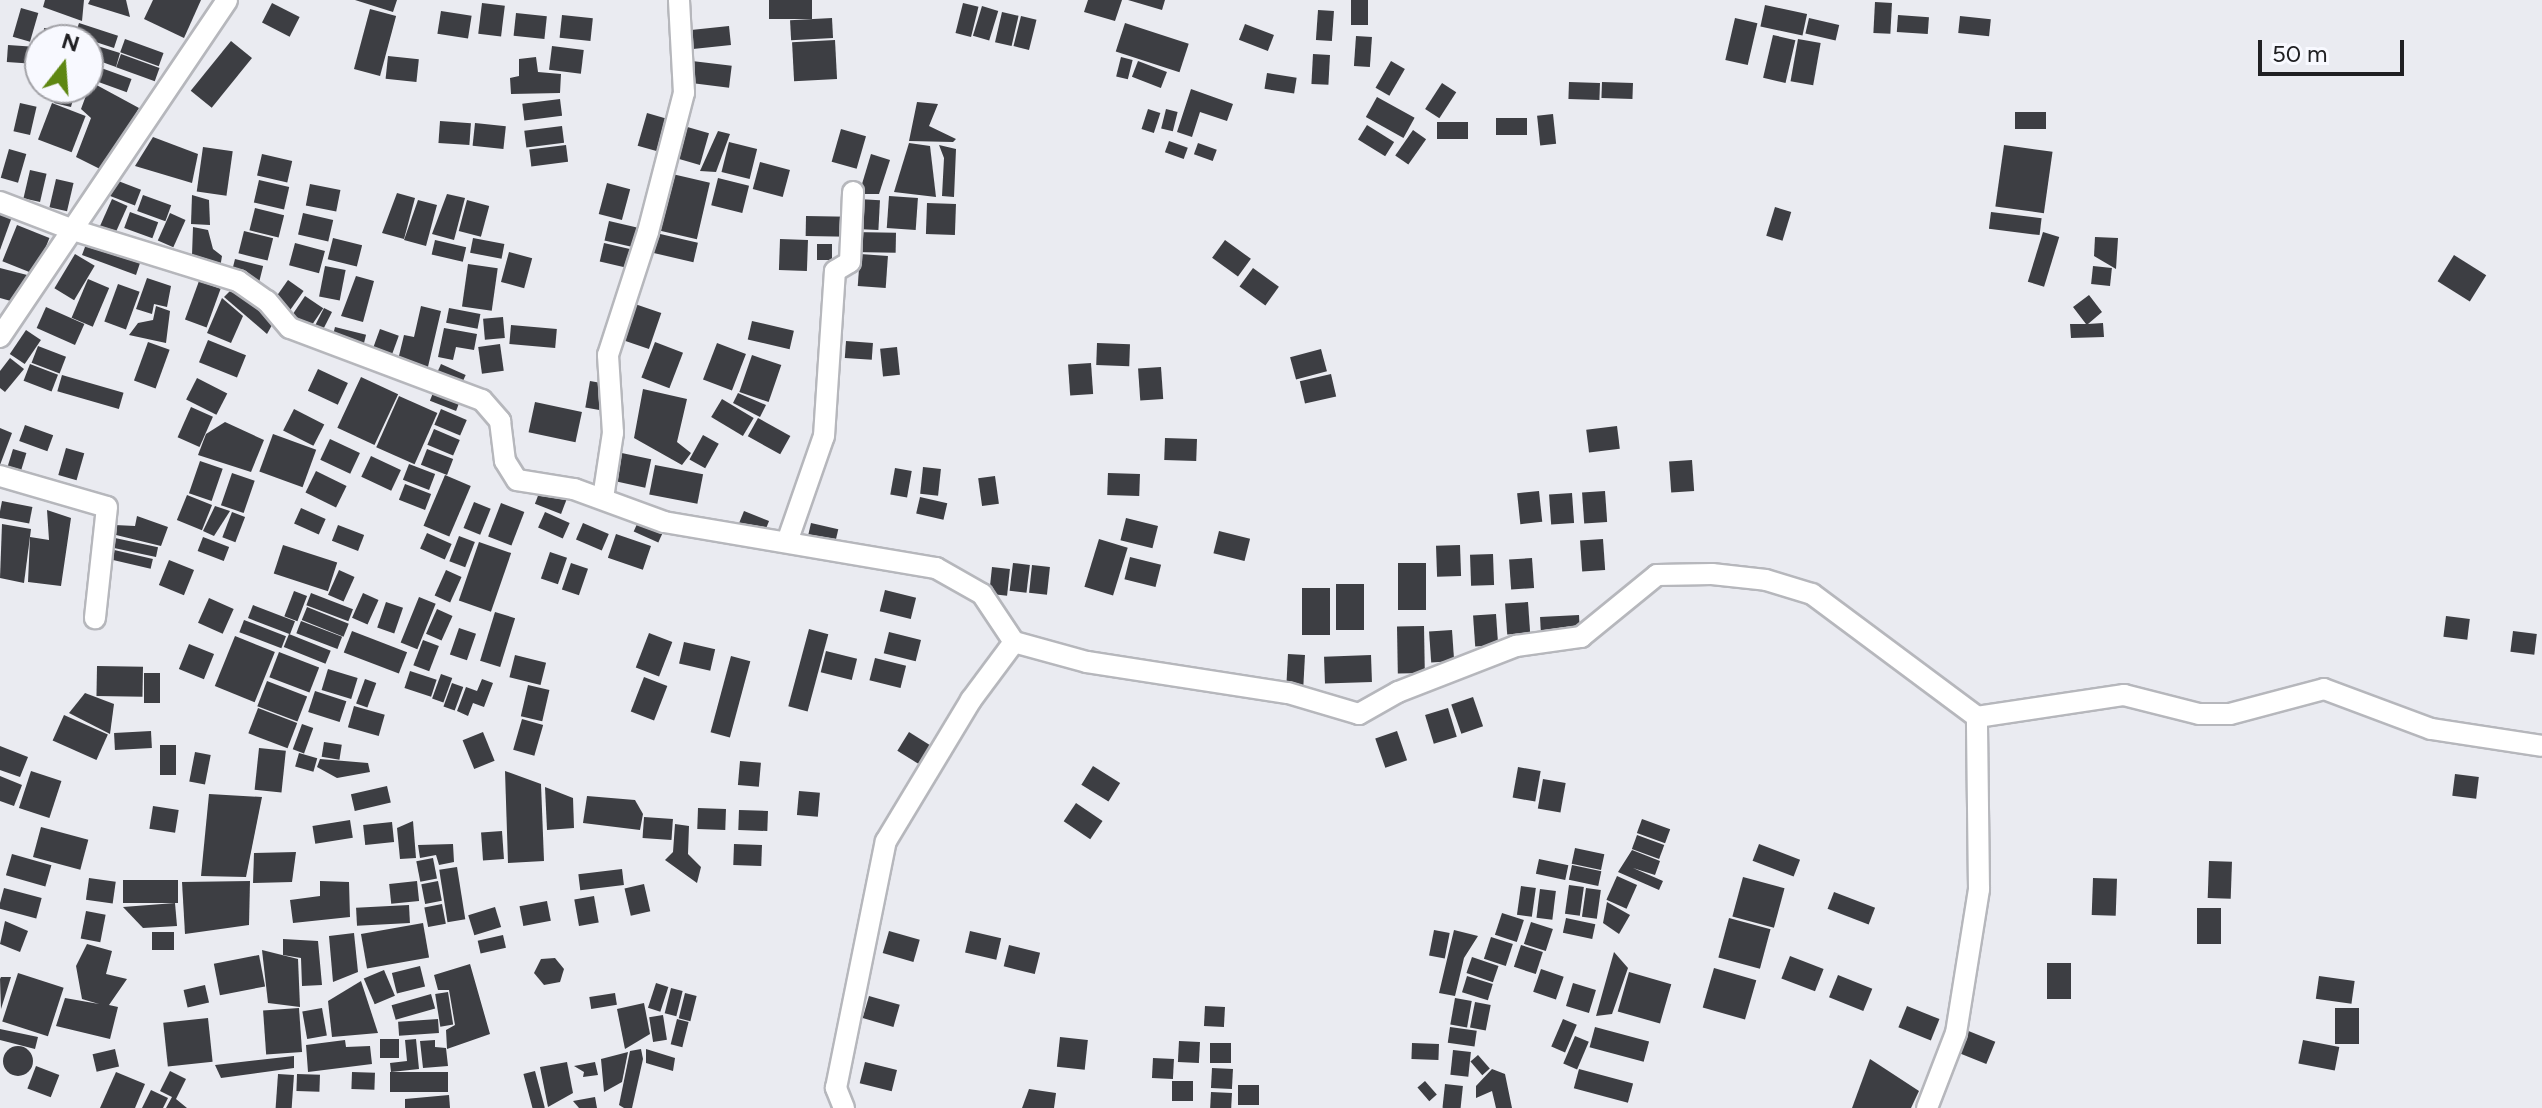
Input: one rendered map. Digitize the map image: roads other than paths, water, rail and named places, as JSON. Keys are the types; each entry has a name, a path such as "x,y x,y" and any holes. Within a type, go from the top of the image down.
{"street":[{"path":"0,337 227,0"},
{"path":"603,498 613,433 608,355 648,232 684,93 679,0"},
{"path":"787,542 824,436 835,271 850,262 853,192"},
{"path":"0,202 73,230 238,281 267,301 290,328 482,400 500,421 505,461 517,480 603,498 664,522 936,568 982,594 1014,642 1087,662 1288,693 1359,714 1398,692 1516,646 1581,637 1657,575 1712,574 1766,580 1812,594 1977,717 2124,695 2199,714 2230,714 2324,689 2431,729 2542,746"},
{"path":"0,476 107,507 95,618"},
{"path":"844,1108 836,1088 886,841 971,700 1014,642"},
{"path":"1927,1108 1956,1033 1979,889 1977,717"}]}
